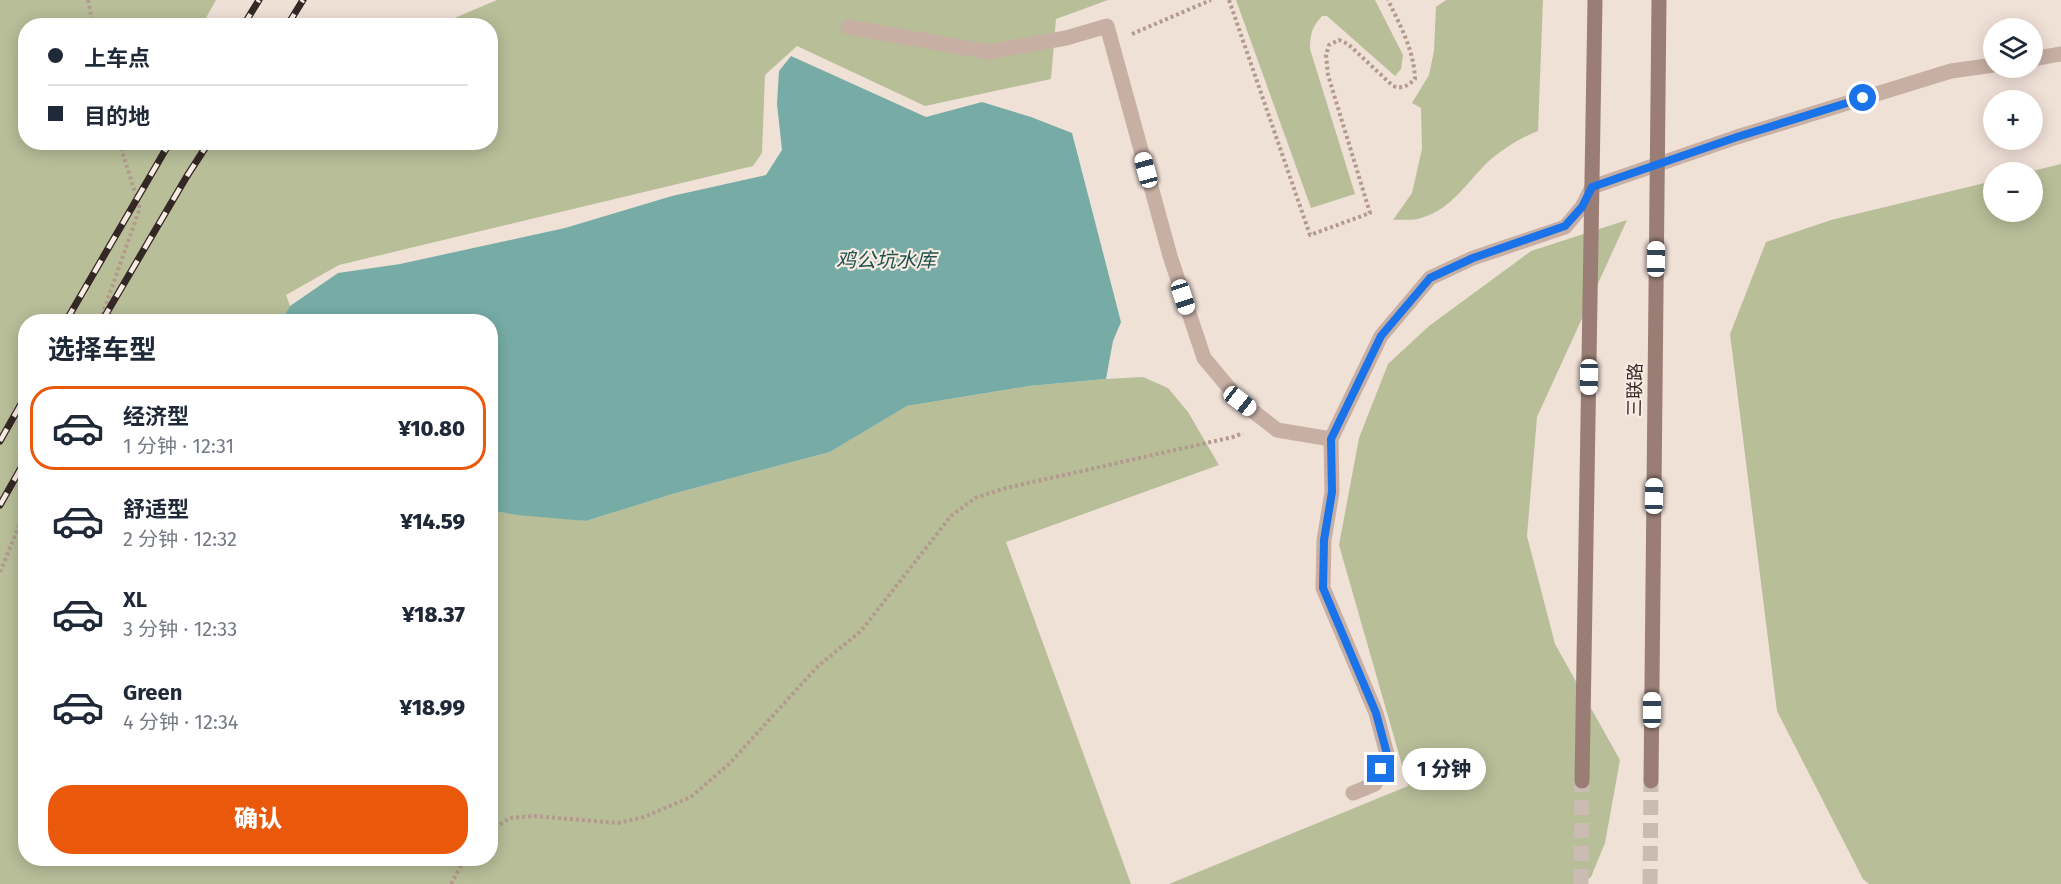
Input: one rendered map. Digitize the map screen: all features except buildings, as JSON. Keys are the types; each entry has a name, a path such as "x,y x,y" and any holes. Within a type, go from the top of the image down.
{"street":[{"path":"1582,781 1595,0"},
{"name":"三联路","path":"1651,781 1659,0"},
{"path":"848,27 989,52 1066,38 1107,26 1170,256 1204,358 1240,401 1277,430 1331,439"},
{"path":"2043,57 2061,54"},
{"path":"1353,793 1375,784 1387,754 1376,713 1323,588 1324,540 1332,492 1331,439 1381,336 1430,278 1473,258 1565,226 1582,207 1592,187 1737,137 1951,71 1983,67"}],"path":[{"path":"88,0 91,18"},
{"path":"1112,42 1211,0"},
{"path":"1229,0 1310,235 1370,213 1328,75 1326,55 1329,45 1339,40 1348,44 1393,86 1401,88 1415,79 1415,67 1409,46 1388,0"},
{"path":"102,314 140,208 122,150"},
{"path":"498,826 510,818 533,816 618,823 644,817 691,797 730,763 818,666 861,631 951,516 975,498 1006,488 1233,437 1267,422"},
{"path":"0,572 18,528"},
{"path":"451,884 461,866"}],"green space":[{"path":"0,0 216,0 206,18 18,18 18,150 498,150 498,18 455,18 497,0 1108,0 1056,19 1051,79 925,106 797,46 765,75 762,153 753,166 339,265 286,295 290,306 285,314 18,314 18,866 498,866 498,511 586,521 676,493 830,452 907,406 1029,386 1143,377 1168,388 1188,412 1219,465 1006,542 1131,884 0,884"},
{"path":"1236,0 1375,0 1403,55 1401,69 1395,76 1327,16 1322,16 1316,24 1310,39 1310,49 1355,194 1311,208"},
{"path":"1446,0 1543,0 1538,131 1513,143 1491,159 1442,208 1418,219 1393,220 1412,193 1422,149 1421,108 1412,103 1429,75 1434,51 1436,7"},
{"path":"2061,164 2061,884 1869,884 1863,879 1777,711 1730,334 1766,242 1831,220 1983,183 1983,222 2043,222 2043,168"},
{"path":"1627,220 1537,417 1527,536 1555,644 1620,760 1605,843 1591,877 1580,884 1169,884 1408,786 1339,545 1359,438 1388,364 1429,326 1531,251"}],"water":[{"name":"鸡公坑水库","path":"791,56 926,117 982,102 1072,133 1121,322 1113,341 1106,379 1029,386 907,406 830,452 676,493 586,521 498,511 498,314 285,314 290,306 338,273 400,264 565,228 672,196 766,175 782,150 777,104 779,71"}],"tunnel":[{"path":"1581,884 1582,781"},
{"path":"1650,884 1651,781"}],"railway":[{"path":"248,18 259,0"},
{"path":"292,18 303,0"},
{"path":"70,314 165,150"},
{"path":"106,314 204,150"},
{"path":"0,441 18,409"},
{"path":"0,505 18,473"}],"route":[{"path":"1381,769 1387,754 1376,713 1323,588 1324,540 1332,492 1331,439 1381,336 1430,278 1473,258 1565,226 1582,207 1592,187 1737,137 1863,98"}]}
